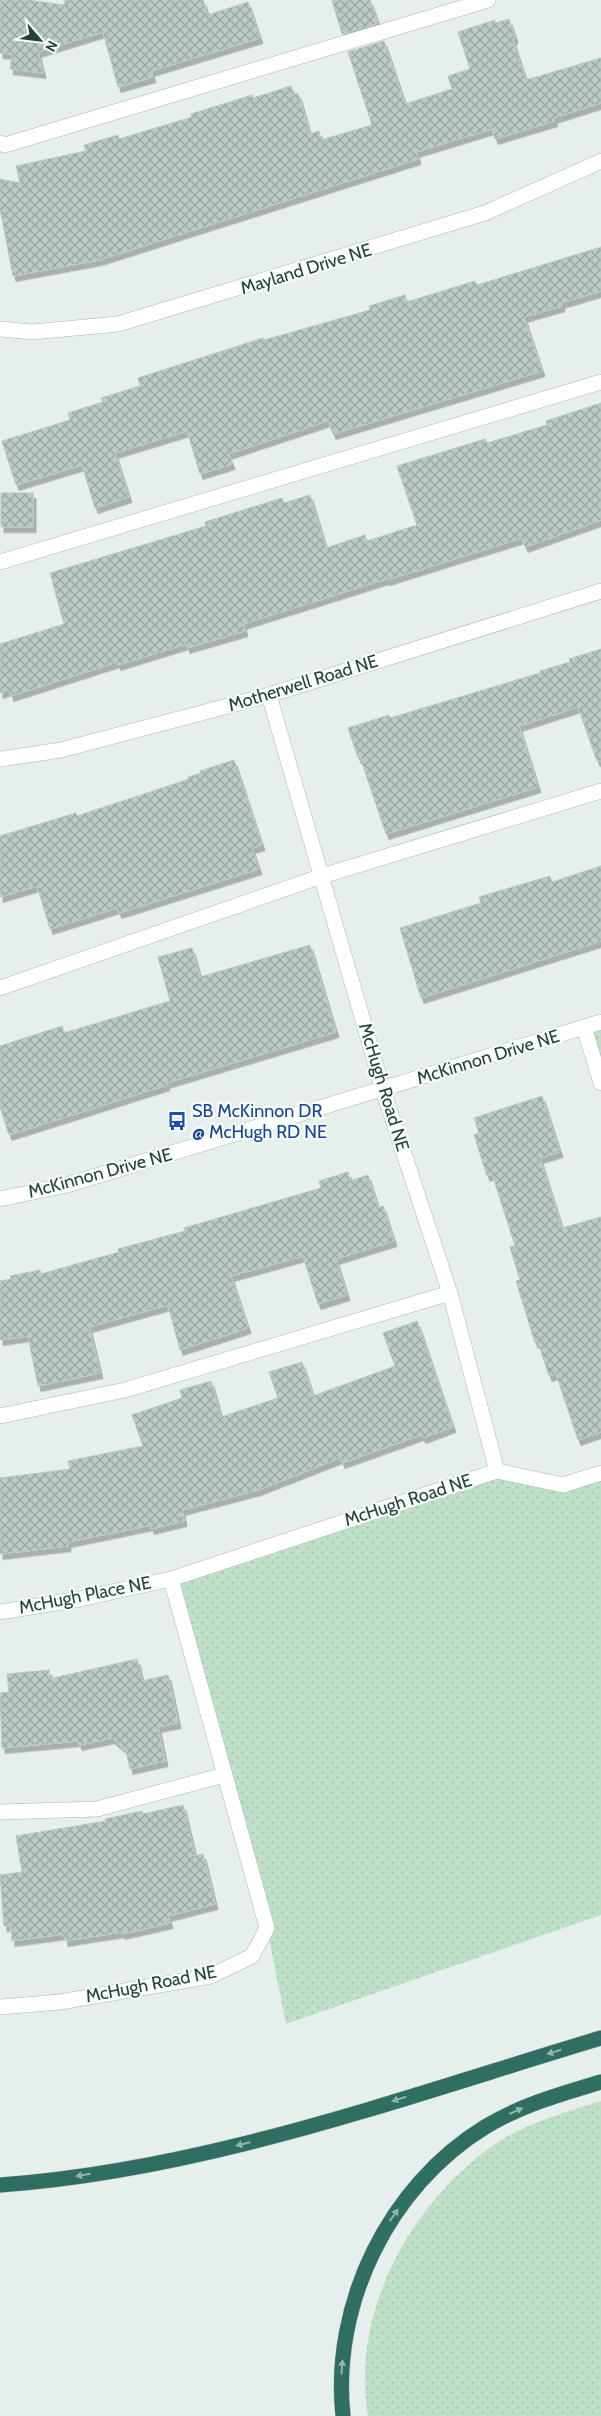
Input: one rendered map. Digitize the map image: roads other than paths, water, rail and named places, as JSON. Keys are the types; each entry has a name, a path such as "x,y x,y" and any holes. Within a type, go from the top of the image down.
{"highway":[{"path":"0,2185 36,2182 157,2164 275,2137 601,2038"},
{"path":"344,2416 342,2365 359,2287 371,2254 405,2200 455,2150 484,2128 547,2098 601,2082"}],"street":[{"path":"0,144 5,145 488,0"},
{"name":"Mayland Drive NE","path":"0,329 32,332 118,324 485,213 601,161"},
{"path":"0,562 601,382"},
{"name":"Motherwell Road NE","path":"0,759 62,750 269,695 601,591"},
{"name":"McHugh Road NE","path":"0,2007 60,2002 212,1976 252,1956 267,1928 170,1579 497,1470 450,1293 383,1090 269,695"},
{"path":"0,988 322,876 601,791"},
{"name":"McKinnon Drive NE","path":"0,1199 67,1185 601,1022"},
{"path":"584,1027 601,1083"},
{"path":"0,1416 125,1390 450,1293"},
{"path":"497,1470 563,1485 601,1473"},
{"name":"McHugh Place NE","path":"0,1612 80,1599 170,1579"},
{"path":"0,1812 97,1810 224,1775"}],"place":[{"name":"SB McKinnon DR @ McHugh RD NE","path":"177,1121"}]}
